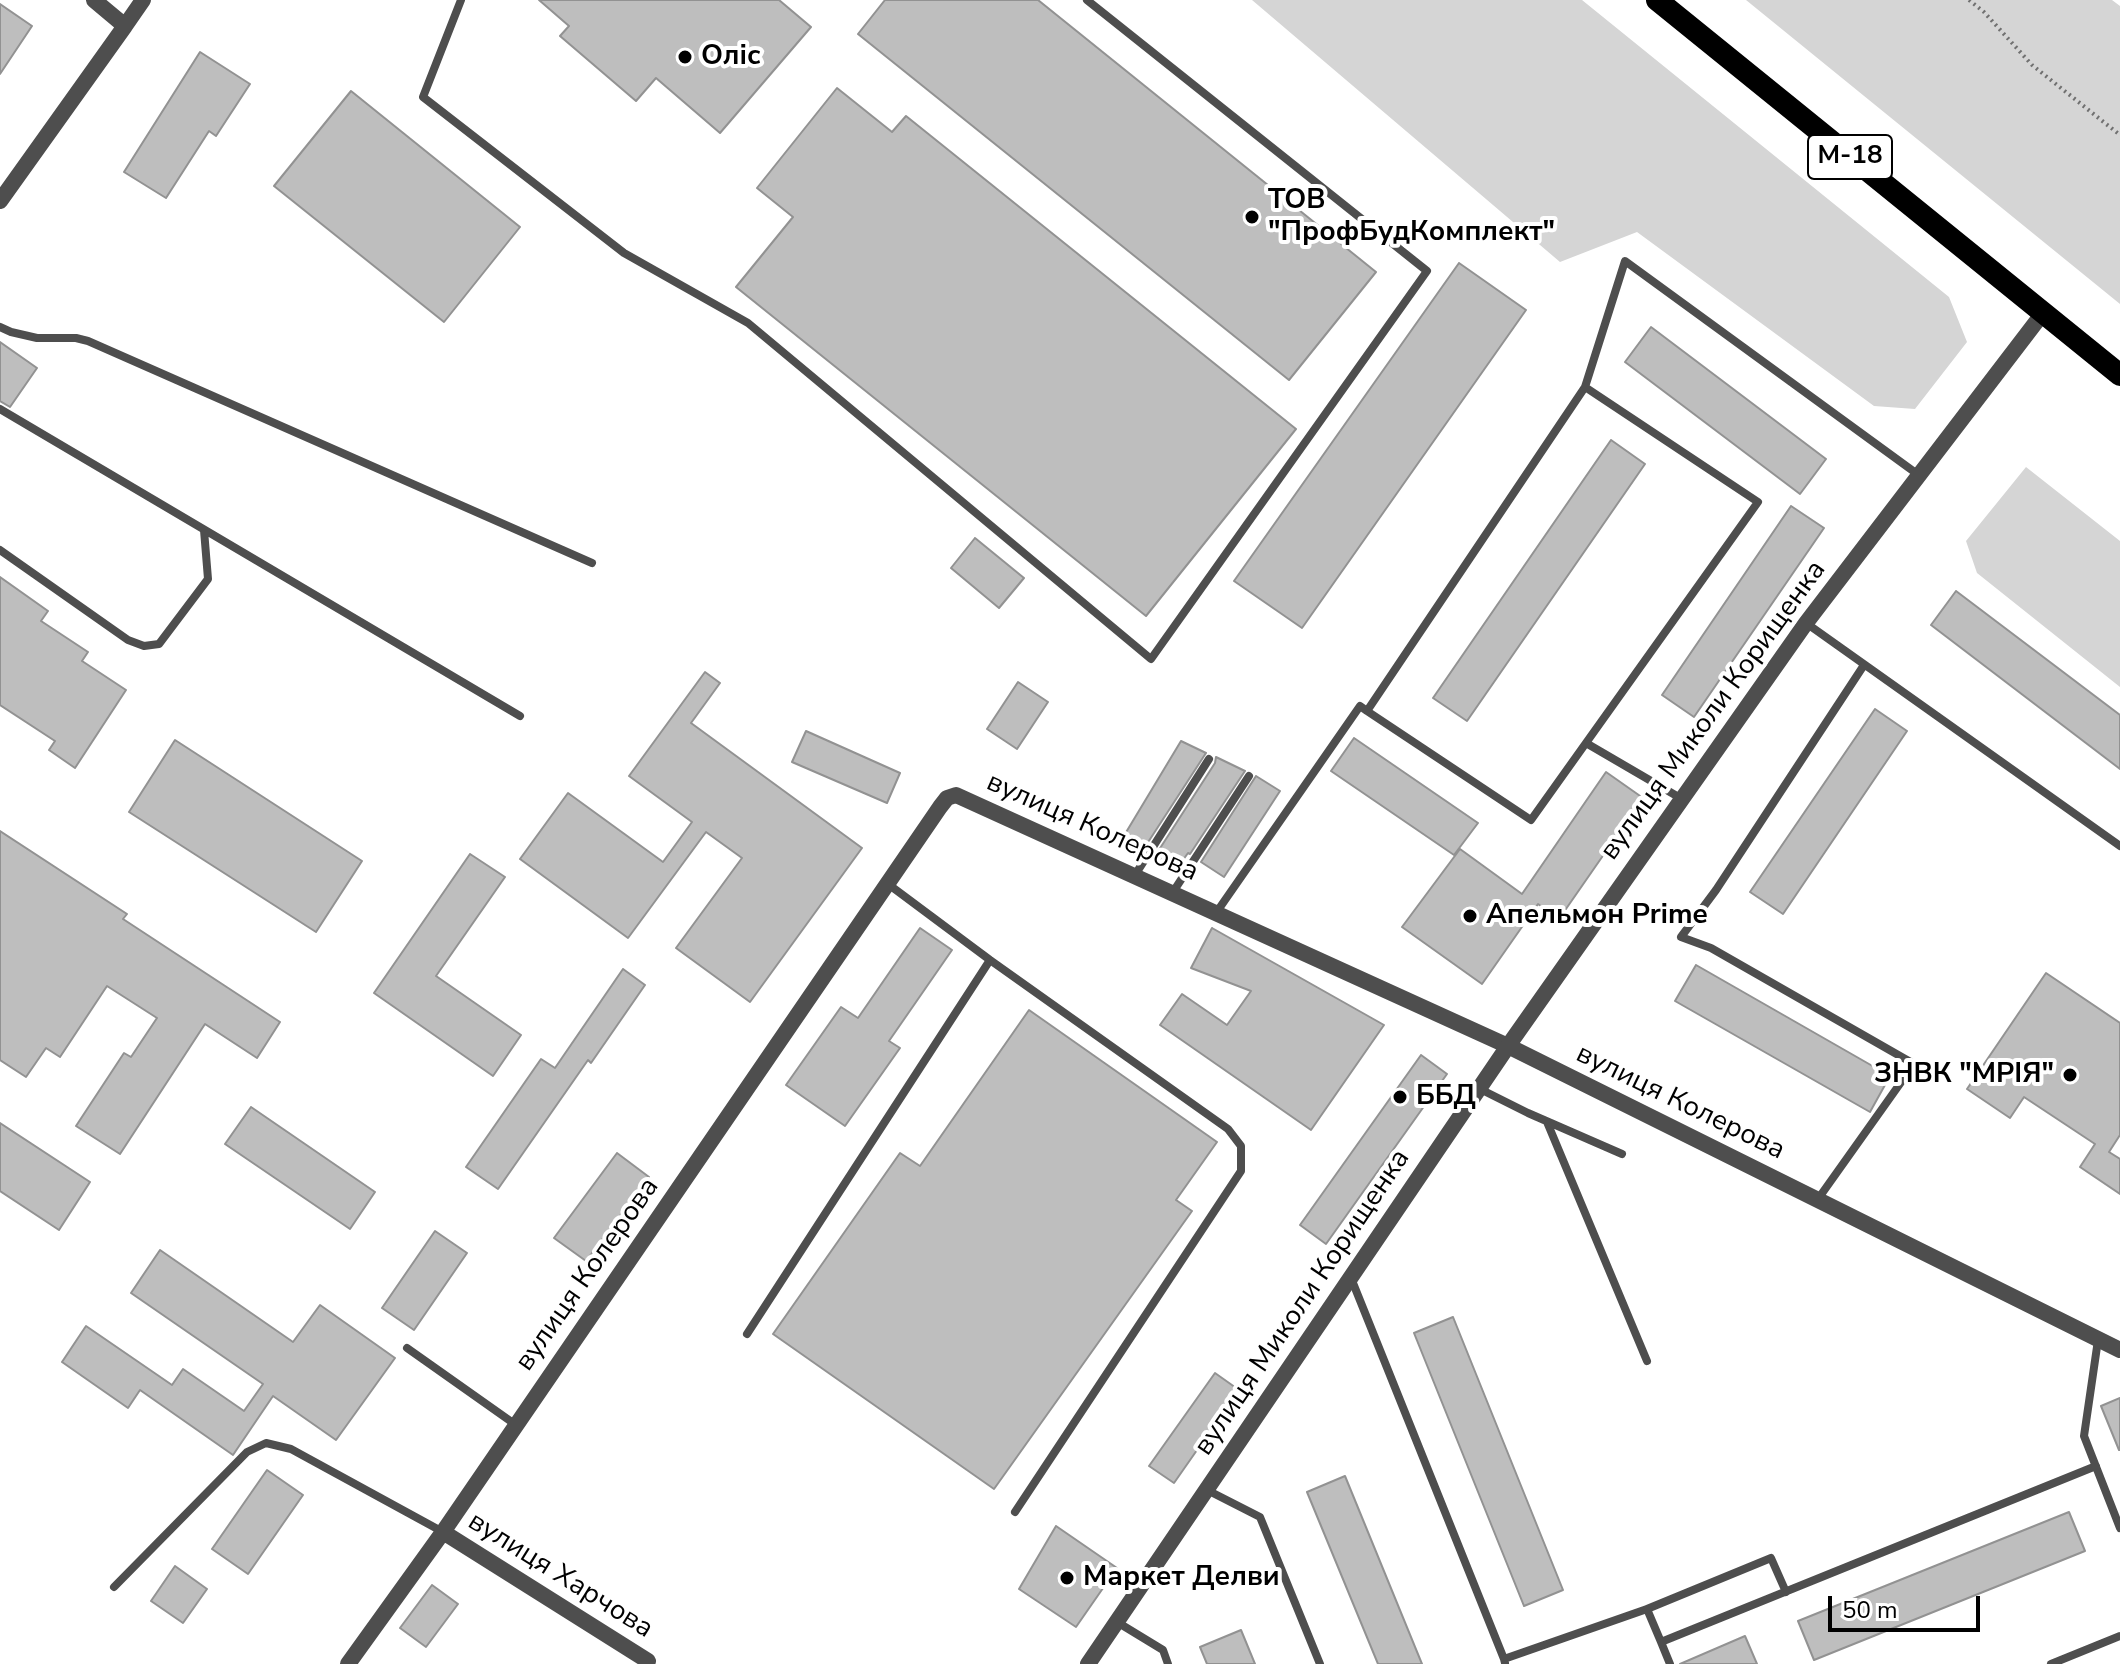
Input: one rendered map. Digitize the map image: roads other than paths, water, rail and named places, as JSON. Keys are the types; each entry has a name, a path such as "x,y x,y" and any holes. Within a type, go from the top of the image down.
{"highway":[{"name":"М-18","path":"1657,0 2120,375"}],"street":[{"path":"94,0 125,26"},
{"path":"0,201 143,0"},
{"name":"вулиця Миколи Корищенка","path":"1088,1664 1508,1046 1806,623 2043,313"},
{"name":"вулиця Колерова","path":"348,1664 443,1532 947,798 956,795 1508,1046 2120,1350"},
{"name":"вулиця Харчова","path":"443,1532 648,1661 646,1664"}],"lane":[{"path":"461,0 423,97 624,253 748,323 1151,659 1427,271 1087,0"},
{"path":"1367,711 1585,387 1625,261 1920,476"},
{"path":"0,327 37,338 88,341 592,563"},
{"path":"1216,913 1360,706 1531,820 1758,502 1585,387"},
{"path":"1,411 520,716"},
{"path":"0,550 128,640 144,646 159,644 208,579 204,530"},
{"path":"1806,623 2120,846"},
{"path":"1817,1200 1914,1064 1711,948 1681,937 1716,890 1864,665"},
{"path":"1586,743 1682,799"},
{"path":"1135,875 1209,759"},
{"path":"1173,892 1249,776"},
{"path":"888,884 1228,1129 1241,1146 1241,1171 1015,1512"},
{"path":"747,1334 990,960"},
{"path":"1479,1089 1622,1154"},
{"path":"1547,1122 1647,1361"},
{"path":"1351,1278 1505,1662 1771,1558 1786,1592"},
{"path":"2098,1339 2084,1436 2120,1528"},
{"path":"407,1348 516,1425"},
{"path":"114,1587 247,1452 266,1443 291,1449 443,1532"},
{"path":"1661,1642 2096,1466"},
{"path":"1207,1490 1260,1517 1320,1664"},
{"path":"1647,1609 1670,1664"},
{"path":"1117,1622 1163,1650 1168,1664"},
{"path":"2051,1664 2120,1636"}],"place":[{"name":"Оліс","path":"685,57"},
{"name":"ТОВ \"ПрофБудКомплект\"","path":"1252,217"},
{"name":"Апельмон Prime","path":"1470,916"},
{"name":"ЗНВК \"МРІЯ\"","path":"2070,1075"},
{"name":"ББД","path":"1400,1097"},
{"name":"Маркет Делви","path":"1067,1578"}]}
